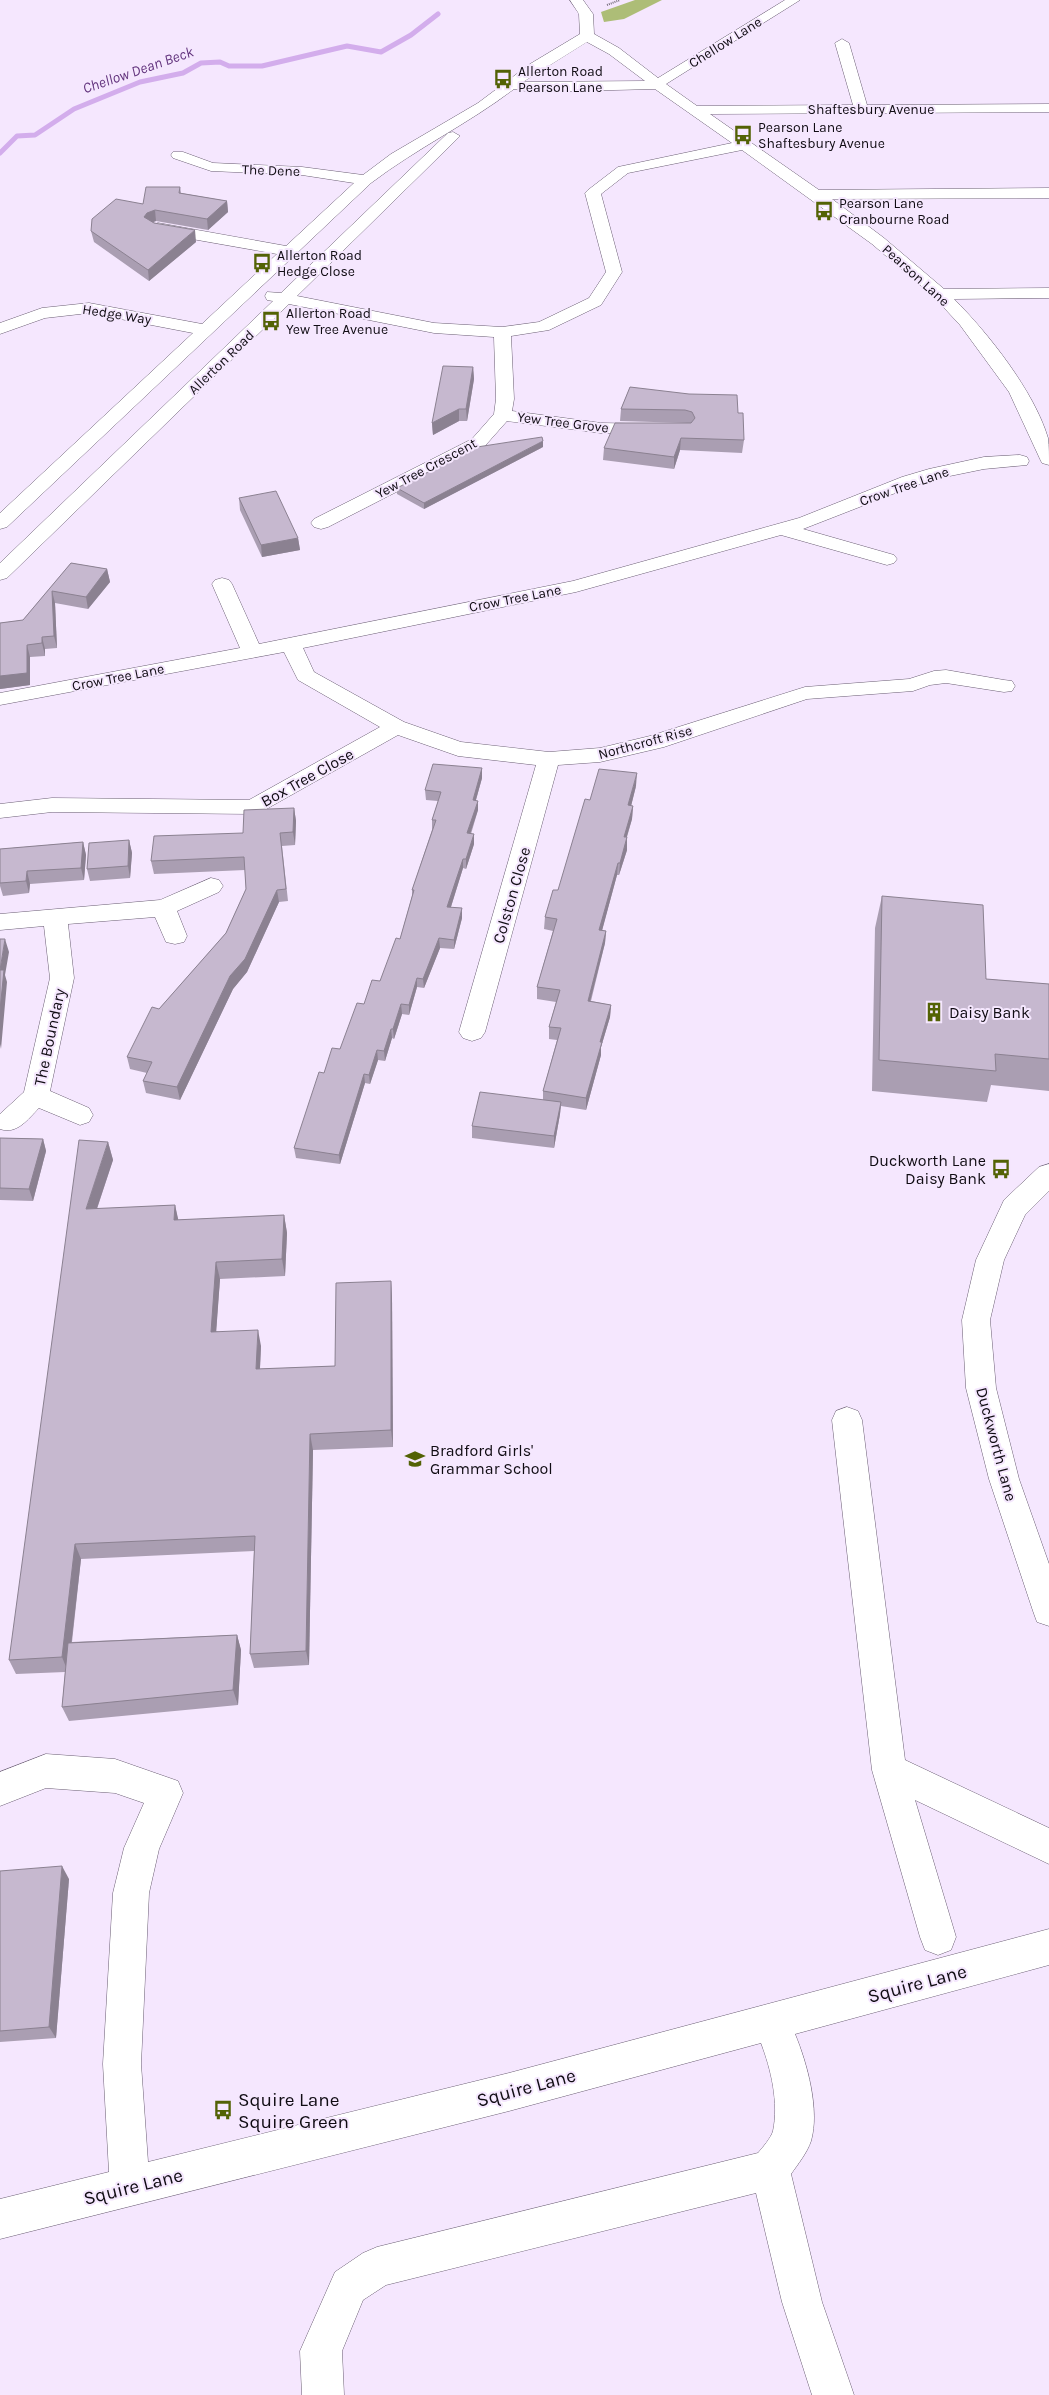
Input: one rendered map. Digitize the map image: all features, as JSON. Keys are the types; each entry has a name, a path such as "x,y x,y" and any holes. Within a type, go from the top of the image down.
{"street":[{"path":"576,0 586,14 587,36"},
{"name":"Chellow Lane","path":"658,84 794,0"},
{"name":"Allerton Road","path":"0,523 366,180 396,157 483,106 512,84 587,36"},
{"name":"Pearson Lane","path":"587,36 604,43 694,110 816,195 878,241 940,294 966,321 1018,391 1049,459"},
{"path":"842,43 861,109"},
{"path":"512,84 532,88 658,84"},
{"name":"Allerton Road","path":"0,574 483,106"},
{"name":"Shaftesbury Avenue","path":"694,110 1049,108"},
{"path":"249,291 434,328 502,332 543,326 596,301 614,272 593,193 623,170 744,145"},
{"name":"The Dene","path":"178,155 211,167 302,171 366,180"},
{"path":"816,195 1049,193"},
{"path":"156,228 290,252"},
{"path":"940,294 1049,293"},
{"name":"Hedge Way","path":"0,329 42,313 89,308 207,330"},
{"path":"502,332 505,399 503,415"},
{"name":"Yew Tree Grove","path":"503,415 601,428 665,429"},
{"name":"Yew Tree Crescent","path":"321,522 478,443 503,415"},
{"name":"Crow Tree Lane","path":"0,699 291,644 576,586 806,522 909,481 936,473 984,463 1020,461"},
{"path":"782,529 887,559"},
{"path":"222,584 252,651"},
{"name":"Northcroft Rise","path":"291,644 305,676 396,727 458,749 550,759 600,755 656,742 806,693 913,685 922,679 949,676 1004,686"},
{"name":"Box Tree Close","path":"0,810 52,805 252,807 396,727"},
{"name":"Colston Close","path":"472,1032 550,759"},
{"path":"0,922 164,908 211,886"},
{"path":"164,908 175,936"},
{"name":"The Boundary","path":"8,1122 36,1096 62,978 55,918"},
{"name":"The Boundary","path":"36,1096 80,1115"},
{"name":"Duckworth Lane","path":"1049,1174 1014,1208 990,1260 976,1320 981,1388 1004,1479 1049,1611"},
{"path":"846,1420 889,1770 938,1937"},
{"path":"889,1770 1049,1846"},
{"path":"0,1789 46,1771 114,1776 166,1793 142,1848 131,1893 122,2064 130,2187"},
{"name":"Squire Lane","path":"0,2219 509,2092 1049,1947"},
{"path":"323,2395 321,2351 349,2286 377,2267 770,2170 792,2139 794,2103 787,2061 772,2022"},
{"path":"770,2170 802,2302 833,2395"}],"green space":[{"path":"635,0 662,0 624,19 604,22 601,12"}],"building":[{"path":"146,187 180,187 179,193 227,201 207,219 155,210 147,213 144,217 154,223 195,230 148,270 91,231 92,219 116,199 143,204"},
{"path":"443,366 473,367 466,409 459,409 432,423"},
{"path":"630,387 689,394 737,395 738,413 743,413 744,440 681,438 674,457 604,448 615,423 691,423 695,418 692,412 685,410 621,409"},
{"path":"542,437 543,441 424,503 397,488 477,447"},
{"path":"276,491 298,538 261,545 239,498"},
{"path":"71,563 107,569 86,597 52,591 54,636 42,637 42,643 27,645 27,673 0,676 0,623 23,620"},
{"path":"433,764 482,768 473,800 478,801 467,833 474,834 466,859 463,859 447,907 462,908 454,940 439,938 423,979 417,978 409,1005 401,1004 384,1051 377,1050 369,1075 364,1074 339,1155 294,1148 319,1072 324,1073 332,1048 340,1049 357,1003 364,1004 372,980 380,981 396,938 400,939 414,890 412,890 436,820 432,820 441,792 425,790"},
{"path":"599,769 637,773 628,805 633,806 624,837 627,837 599,930 606,931 588,1001 611,1005 586,1098 543,1091 561,1028 549,1027 560,990 537,987 557,919 545,917 553,890 558,890 585,799 590,800"},
{"path":"294,808 293,832 280,833 286,889 277,890 245,959 230,976 177,1087 143,1081 152,1062 127,1057 152,1007 159,1009 226,933 246,889 244,857 151,861 154,836 243,833 244,810"},
{"path":"129,840 128,866 87,869 89,843"},
{"path":"83,842 81,868 27,871 26,881 0,883 0,849"},
{"name":"Daisy Bank","path":"882,896 983,905 986,979 1049,984 1049,1059 995,1054 996,1071 879,1060"},
{"path":"0,939 5,939 0,970"},
{"path":"0,970 4,970 0,1010"},
{"path":"480,1092 561,1102 554,1136 472,1126"},
{"path":"0,1138 43,1139 29,1189 0,1188"},
{"path":"79,1140 108,1142 86,1209 175,1205 174,1220 284,1215 282,1259 216,1262 211,1332 258,1330 256,1369 335,1366 336,1283 391,1281 391,1430 310,1434 306,1651 250,1654 255,1536 75,1544 62,1657 9,1660"},
{"path":"237,1635 233,1690 62,1707 68,1643"},
{"path":"62,1866 49,2027 0,2031 0,1871"}],"waterway":[{"name":"Chellow Dean Beck","path":"0,153 17,136 35,135 74,109 140,82 183,73 201,63 220,62 229,66 262,66 347,46 381,52 411,35 438,14"}],"place":[{"name":"Allerton Road Pearson Lane","path":"503,79"},
{"name":"Pearson Lane Shaftesbury Avenue","path":"743,135"},
{"name":"Pearson Lane Cranbourne Road","path":"824,211"},
{"name":"Allerton Road Hedge Close","path":"262,263"},
{"name":"Allerton Road Yew Tree Avenue","path":"271,321"},
{"name":"Daisy Bank","path":"934,1012"},
{"name":"Duckworth Lane Daisy Bank","path":"1001,1169"},
{"name":"Bradford Girls' Grammar School","path":"415,1459"},
{"name":"Squire Lane Squire Green","path":"223,2110"}]}
